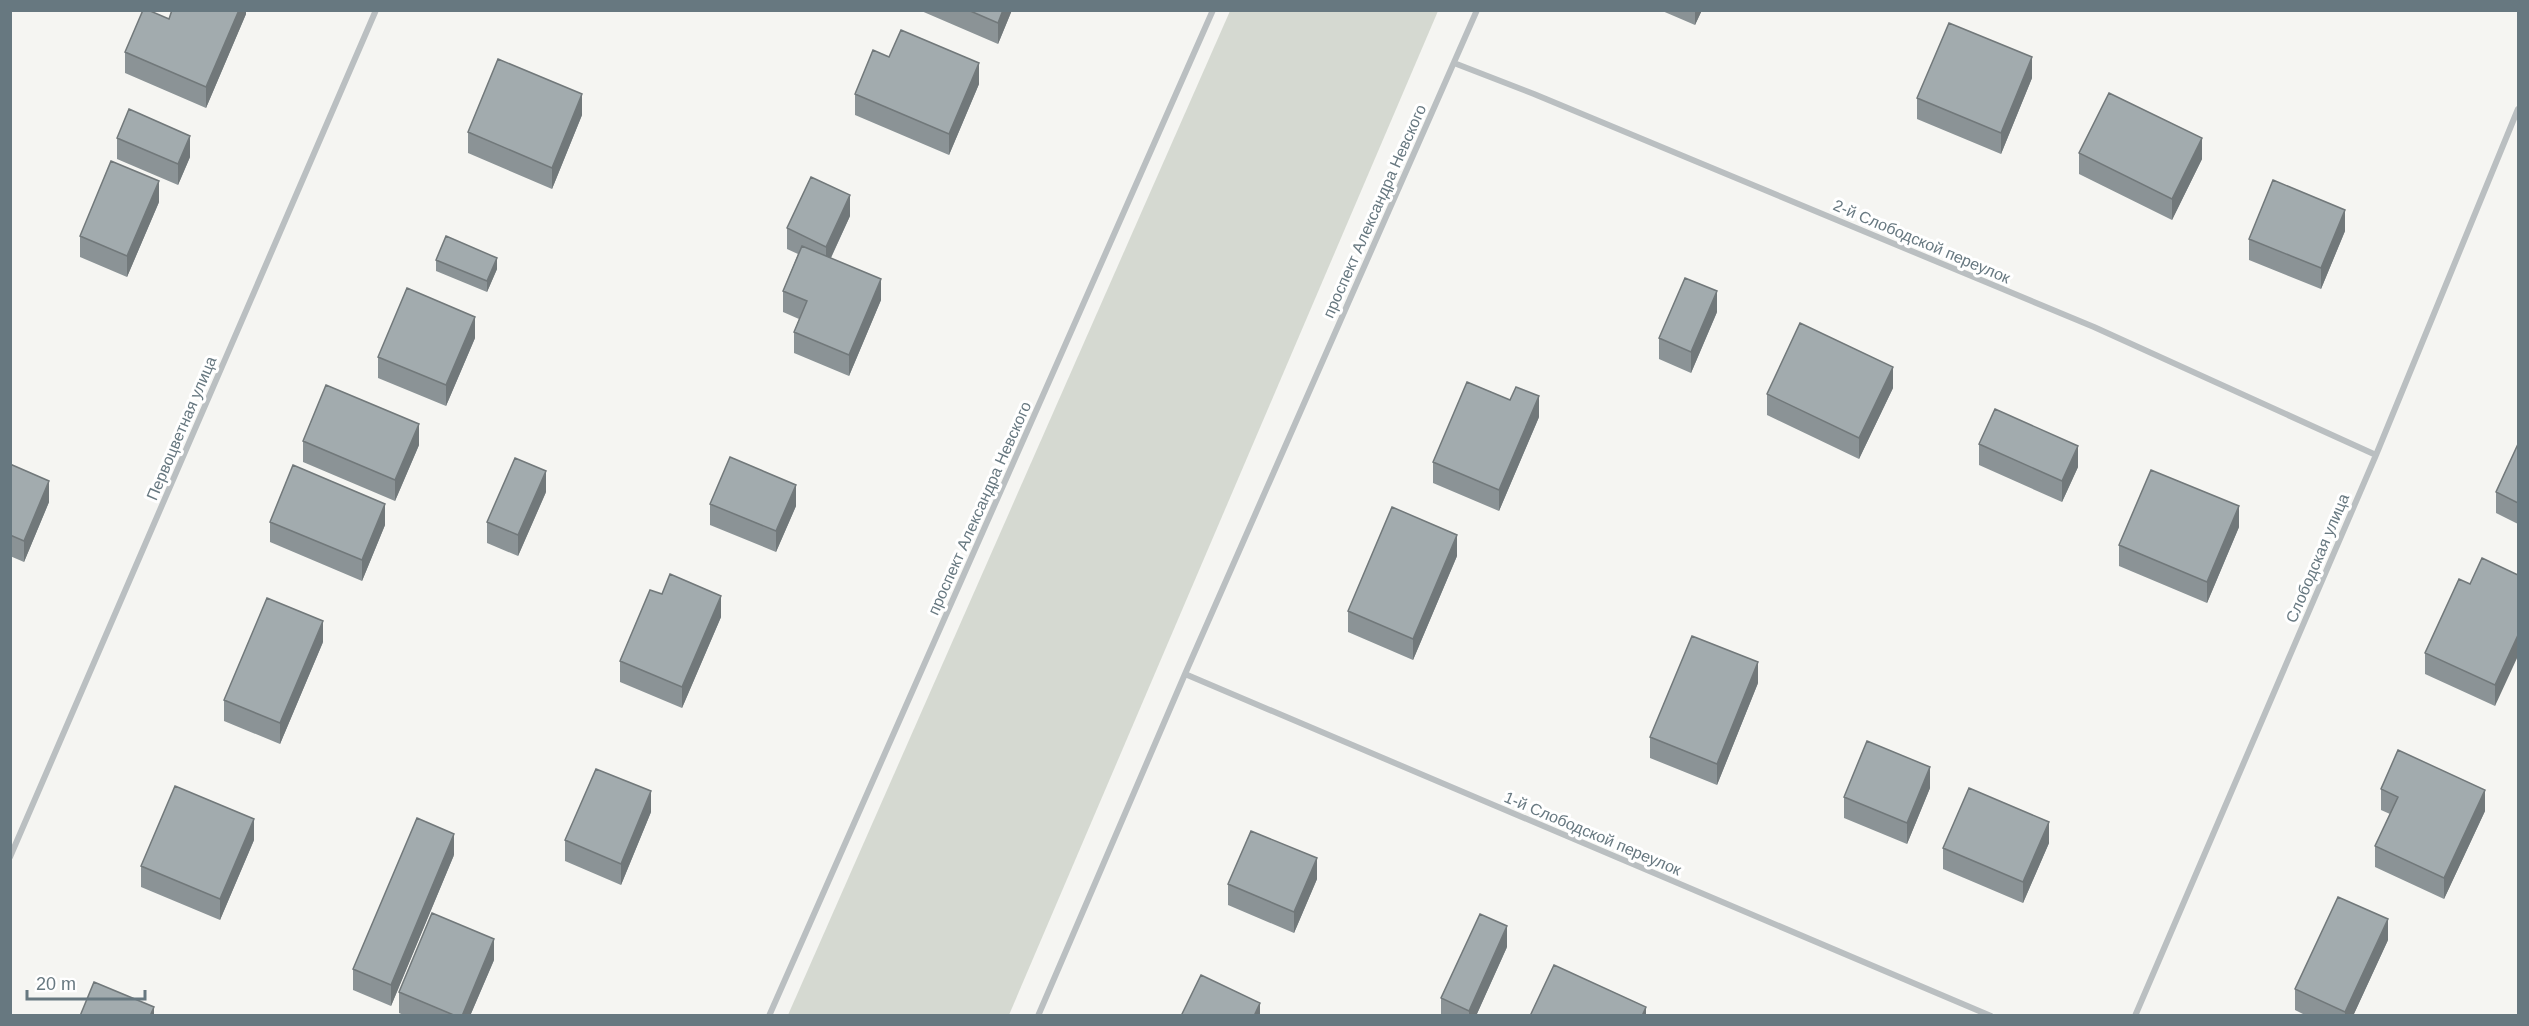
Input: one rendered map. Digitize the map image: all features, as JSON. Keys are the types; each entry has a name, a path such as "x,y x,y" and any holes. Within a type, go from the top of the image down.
{"street":[{"name":"Первоцветная улица","path":"10,857 376,10"},
{"name":"проспект Александра Невского","path":"770,1016 1213,10"},
{"name":"проспект Александра Невского","path":"1038,1016 1185,674 1477,10"},
{"name":"2-й Слободской переулок","path":"1454,63 2094,327 2376,455"},
{"name":"Слободская улица","path":"2134,1016 2376,455 2518,109"},
{"name":"1-й Слободской переулок","path":"1185,674 1991,1016"}],"shaded area":[{"path":"1230,11 1438,11 1009,1015 788,1015"}],"building":[{"path":"143,10 169,19 172,10 239,10 206,87 125,52"},
{"path":"968,10 1003,10 998,23"},
{"path":"1949,23 2032,57 2001,133 1917,98"},
{"path":"901,30 979,63 949,134 855,94 873,50 889,57"},
{"path":"498,59 582,94 552,168 468,132"},
{"path":"2109,93 2202,138 2172,199 2079,153"},
{"path":"129,109 190,136 178,164 117,138"},
{"path":"111,161 159,181 127,256 80,236"},
{"path":"811,177 850,195 826,247 787,228"},
{"path":"2273,180 2345,210 2321,268 2249,239"},
{"path":"446,236 497,258 487,281 436,260"},
{"path":"802,246 881,279 849,355 794,332 807,301 783,291"},
{"path":"1685,278 1717,291 1691,352 1659,338"},
{"path":"407,288 475,317 446,385 378,357"},
{"path":"1800,323 1893,367 1859,438 1767,394"},
{"path":"1467,382 1510,400 1516,387 1539,396 1499,490 1433,462"},
{"path":"326,385 419,424 395,480 303,441"},
{"path":"1995,409 2078,446 2062,481 1979,444"},
{"path":"2518,444 2518,503 2496,492"},
{"path":"730,457 796,485 776,531 710,504"},
{"path":"515,458 546,471 518,535 487,522"},
{"path":"10,464 49,481 24,541 10,535"},
{"path":"293,465 385,504 362,560 270,522"},
{"path":"2151,470 2239,506 2207,582 2119,545"},
{"path":"1392,507 1457,535 1413,639 1348,611"},
{"path":"2482,558 2518,575 2518,635 2495,685 2425,653 2459,579 2470,584"},
{"path":"670,574 721,596 682,687 620,661 650,590 662,594"},
{"path":"267,598 323,621 280,723 224,700"},
{"path":"1692,636 1758,662 1717,764 1650,737"},
{"path":"1867,741 1930,767 1907,823 1844,797"},
{"path":"2398,750 2485,790 2444,878 2375,846 2398,797 2381,789"},
{"path":"596,769 651,791 621,864 565,840"},
{"path":"175,786 254,819 220,899 141,866"},
{"path":"1969,788 2049,822 2023,882 1943,848"},
{"path":"417,818 454,834 391,985 353,969"},
{"path":"1251,831 1317,858 1294,912 1228,884"},
{"path":"2338,897 2388,919 2345,1012 2295,989"},
{"path":"432,913 494,939 462,1016 456,1016 399,992"},
{"path":"1480,914 1507,926 1469,1011 1441,998"},
{"path":"1554,965 1646,1007 1642,1016 1530,1016"},
{"path":"1201,975 1260,1003 1254,1016 1185,1016 1182,1014"},
{"path":"94,982 154,1007 150,1016 80,1016"}]}
